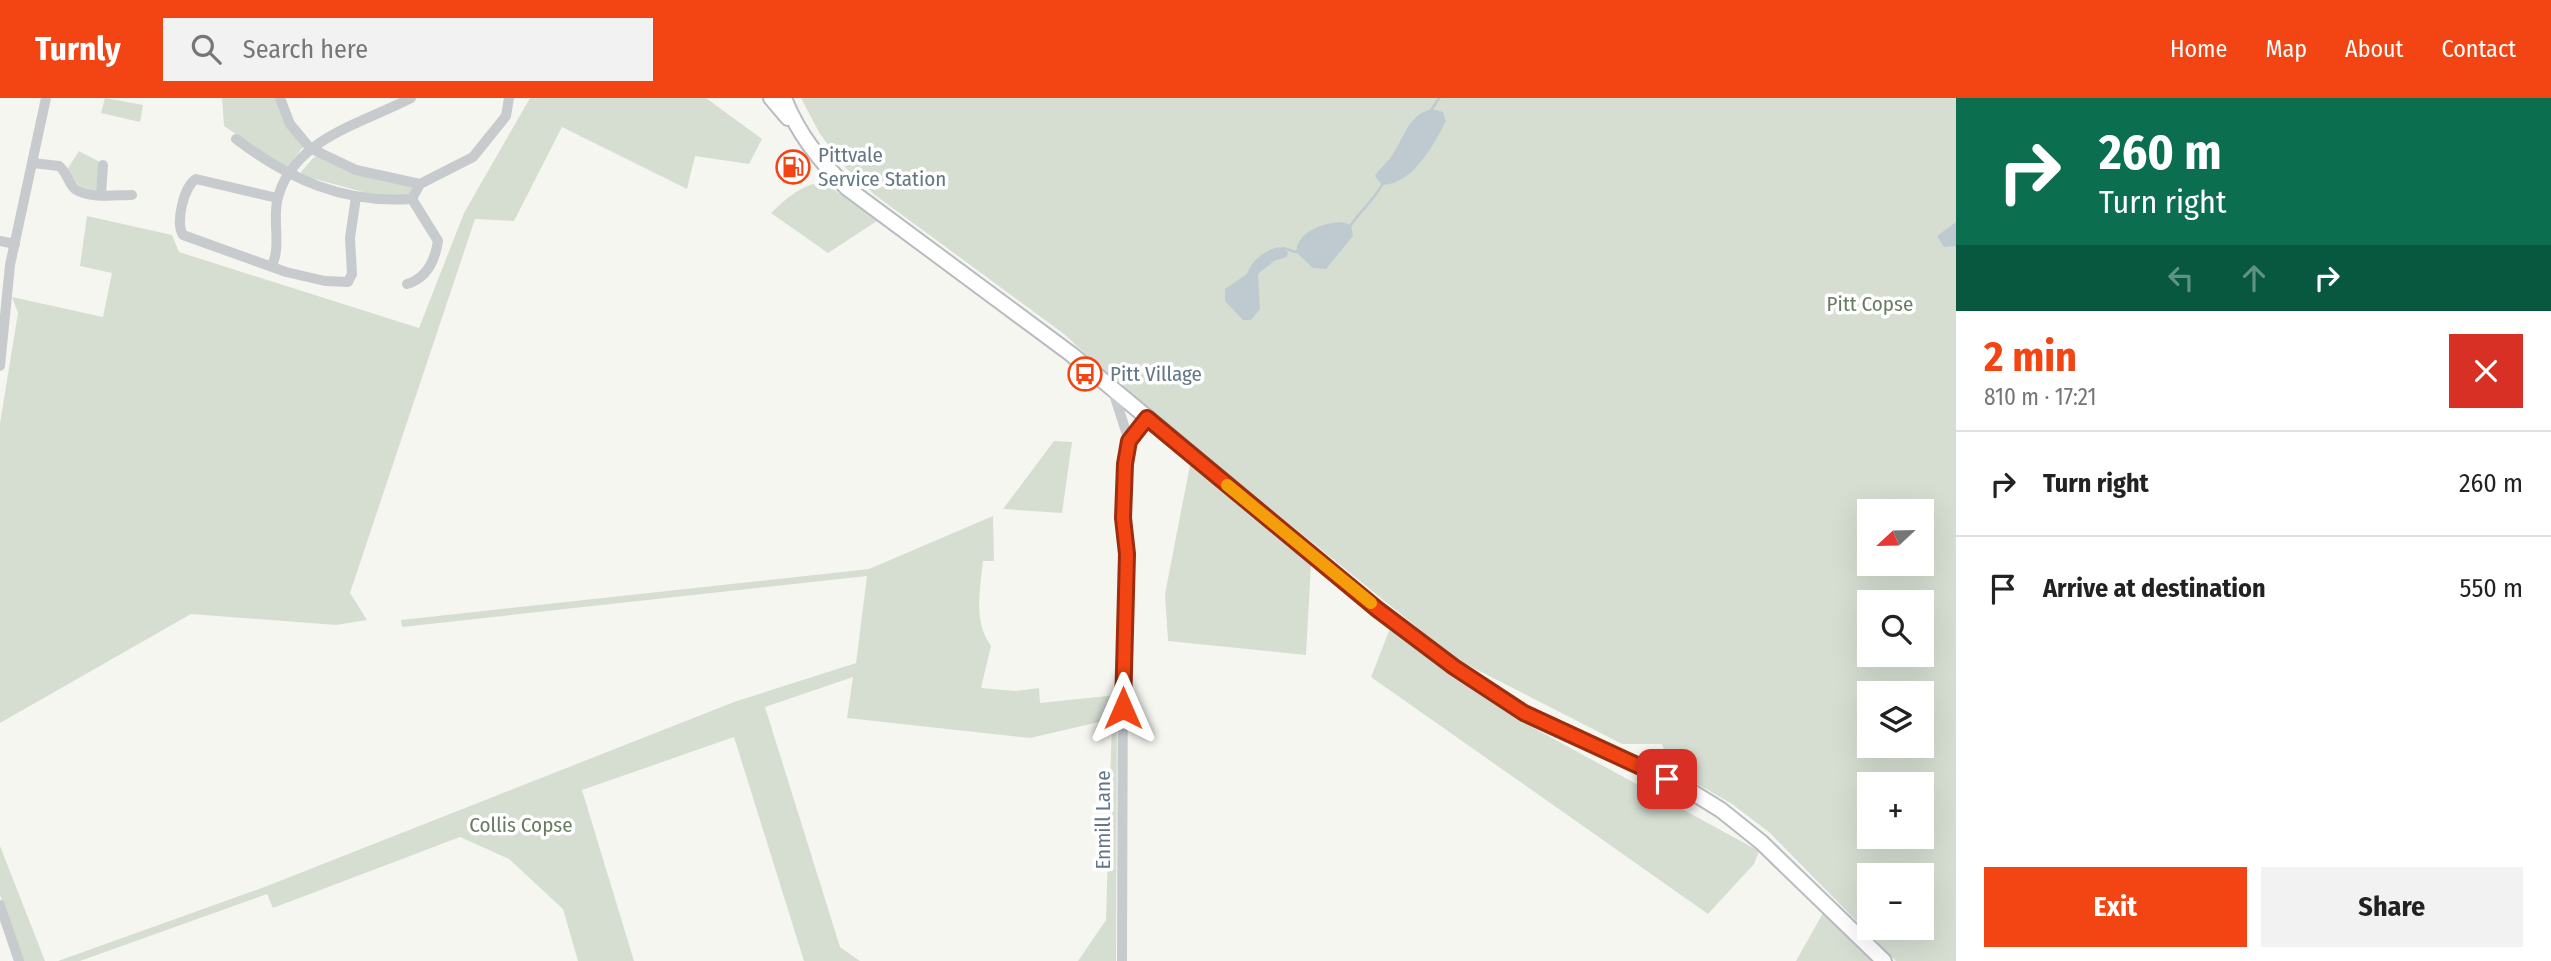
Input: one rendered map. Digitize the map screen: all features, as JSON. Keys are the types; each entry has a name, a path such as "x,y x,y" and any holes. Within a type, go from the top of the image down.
{"main road":[{"path":"771,98 818,158 847,188 1071,354 1377,609 1454,667 1524,713 1684,787 1721,810 1761,842 1884,961"},
{"path":"784,98 794,124"}],"street":[{"path":"0,366 15,244 46,98"},
{"path":"280,98 290,124 310,148 356,170 420,184"},
{"path":"271,265 275,254 277,198 287,174 310,148 411,98"},
{"path":"412,199 420,184 473,157 506,116 509,98"},
{"path":"236,139 306,184 356,197 412,199"},
{"path":"33,163 59,166 76,189 102,195 132,195"},
{"path":"102,195 103,164"},
{"path":"277,198 196,179 190,184 178,223 183,235 256,262 325,281 348,282 352,274 350,238 356,197"},
{"path":"407,284 418,281 431,266 438,241 412,199"},
{"path":"0,241 15,244"},
{"name":"Enmill Lane","path":"1112,389 1129,441 1122,493 1127,554 1123,652 1122,961"},
{"path":"1129,441 1147,418"},
{"path":"0,905 19,961"}],"green space":[{"path":"105,98 143,105 140,122 101,113"},
{"path":"222,98 277,98 303,147 286,168 224,126"},
{"path":"530,98 706,98 762,139 749,164 695,156 687,189 562,127 514,221 475,219 350,593 367,620 336,625 191,614 0,723 0,423 18,313 12,297 103,317 112,273 80,266 87,216 172,235 179,252 419,328 464,213"},
{"name":"Pitt Copse","path":"801,98 1956,98 1956,961 1896,961 1875,940 1934,940 1934,863 1857,863 1857,921 1770,833 1732,804 1672,769 1662,744 1622,744 1456,659 1121,387 1064,334 875,195 846,168 820,134"},
{"path":"79,151 100,162 99,191 79,185 73,179 68,168"},
{"path":"318,156 355,174 413,186 411,196 374,195 304,176 301,172"},
{"path":"825,183 877,221 828,253 771,213 802,188"},
{"path":"1054,441 1072,442 1062,513 1003,509"},
{"path":"1191,460 1311,564 1306,655 1168,641 1165,594"},
{"name":"Collis Copse","path":"993,516 994,561 983,561 979,594 982,626 991,646 981,688 1015,691 1039,688 1040,703 1117,695 1116,961 1078,961 1106,920 1112,719 1030,738 847,718 853,677 765,707 840,947 860,961 804,961 734,737 582,790 634,961 578,961 563,909 509,859 460,837 273,908 267,894 80,961 58,961 267,886 734,702 856,663 867,576 402,627 401,620 869,569"},
{"path":"1391,626 1450,672 1521,721 1759,851 1754,864 1708,914 1371,677"},
{"path":"0,846 45,961 22,961 0,895"},
{"path":"1823,913 1872,961 1796,961"}],"shaded area":[{"path":"1432,109 1443,112 1446,121 1428,152 1403,178 1382,185 1375,176 1393,154 1412,121"},
{"path":"1342,222 1351,225 1353,236 1326,269 1313,268 1296,252 1302,238 1313,229"},
{"path":"1956,222 1956,246 1944,247 1937,236"},
{"path":"1280,247 1288,252 1287,257 1274,261 1258,274 1260,309 1251,320 1243,320 1225,301 1225,289 1247,274 1260,256"}],"waterway":[{"path":"1432,109 1439,98"},
{"path":"1351,225 1382,185"},
{"path":"1283,248 1296,252"}],"slow traffic":[{"path":"1227,485 1371,603"}],"place":[{"name":"Pittvale Service Station","path":"793,167"},
{"name":"Pitt Village","path":"1085,374"}],"route":[{"path":"1123,708 1127,554 1122,493 1129,441 1147,418 1377,609 1454,667 1524,713 1667,779"}]}
